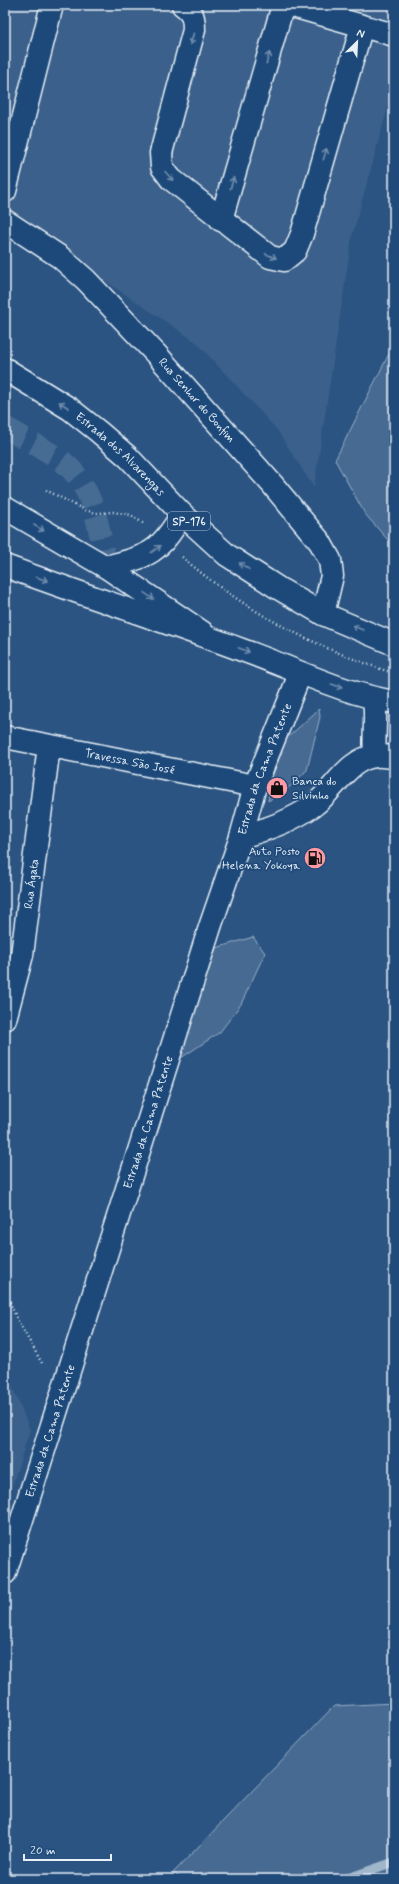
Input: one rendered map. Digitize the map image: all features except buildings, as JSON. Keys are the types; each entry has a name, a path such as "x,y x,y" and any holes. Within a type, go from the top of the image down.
{"street":[{"path":"5,191 52,5"},
{"path":"182,5 190,10 194,19 194,30 161,153 162,167 171,179 221,220 270,257 284,260 296,251 362,26"},
{"path":"221,220 284,5"},
{"path":"289,5 394,35"},
{"name":"Rua Senhor do Bonfim","path":"5,221 49,249 86,280 267,478 315,536 330,560 332,576 323,614"},
{"name":"Estrada dos Alvarengas","path":"5,369 70,409 128,456 182,514 227,555 278,588 323,614 394,644"},
{"path":"5,508 106,567 212,639"},
{"path":"106,567 140,558 158,548 164,542 182,514"},
{"path":"5,566 212,639 300,674 384,700 376,712 373,739 384,756 360,761 344,774 315,805 288,822 241,837"},
{"name":"Estrada da Cama Patente","path":"5,1573 224,884 241,837 255,786 300,674"},
{"name":"Travessa São José","path":"5,737 255,786"},
{"name":"Rua Ágata","path":"5,1019 22,955 49,746"}],"path":[{"path":"46,490 84,510 96,513 114,512 131,515 146,525 164,542"},
{"path":"5,1291 17,1319 62,1395"}],"shaded area":[{"path":"5,5 394,5 394,85 352,237 314,488 277,430 196,342 5,214"},
{"path":"394,344 394,547 365,514 335,460"},
{"path":"319,709 320,717 307,770 291,786 268,801 271,780 286,739"},
{"path":"253,937 265,953 241,1004 220,1032 178,1060 216,948"},
{"path":"5,1368 30,1430 5,1508"},
{"path":"394,1703 394,1879 183,1879 173,1873 334,1706"}],"waterway":[{"path":"345,1879 394,1862"}],"tunnel":[{"path":"5,427 58,458 70,468 80,480 93,507 101,537 106,567"}],"place":[{"name":"Banca do Silvinho","path":"277,788"},
{"name":"Auto Posto Helena Yokoya","path":"315,858"}]}
